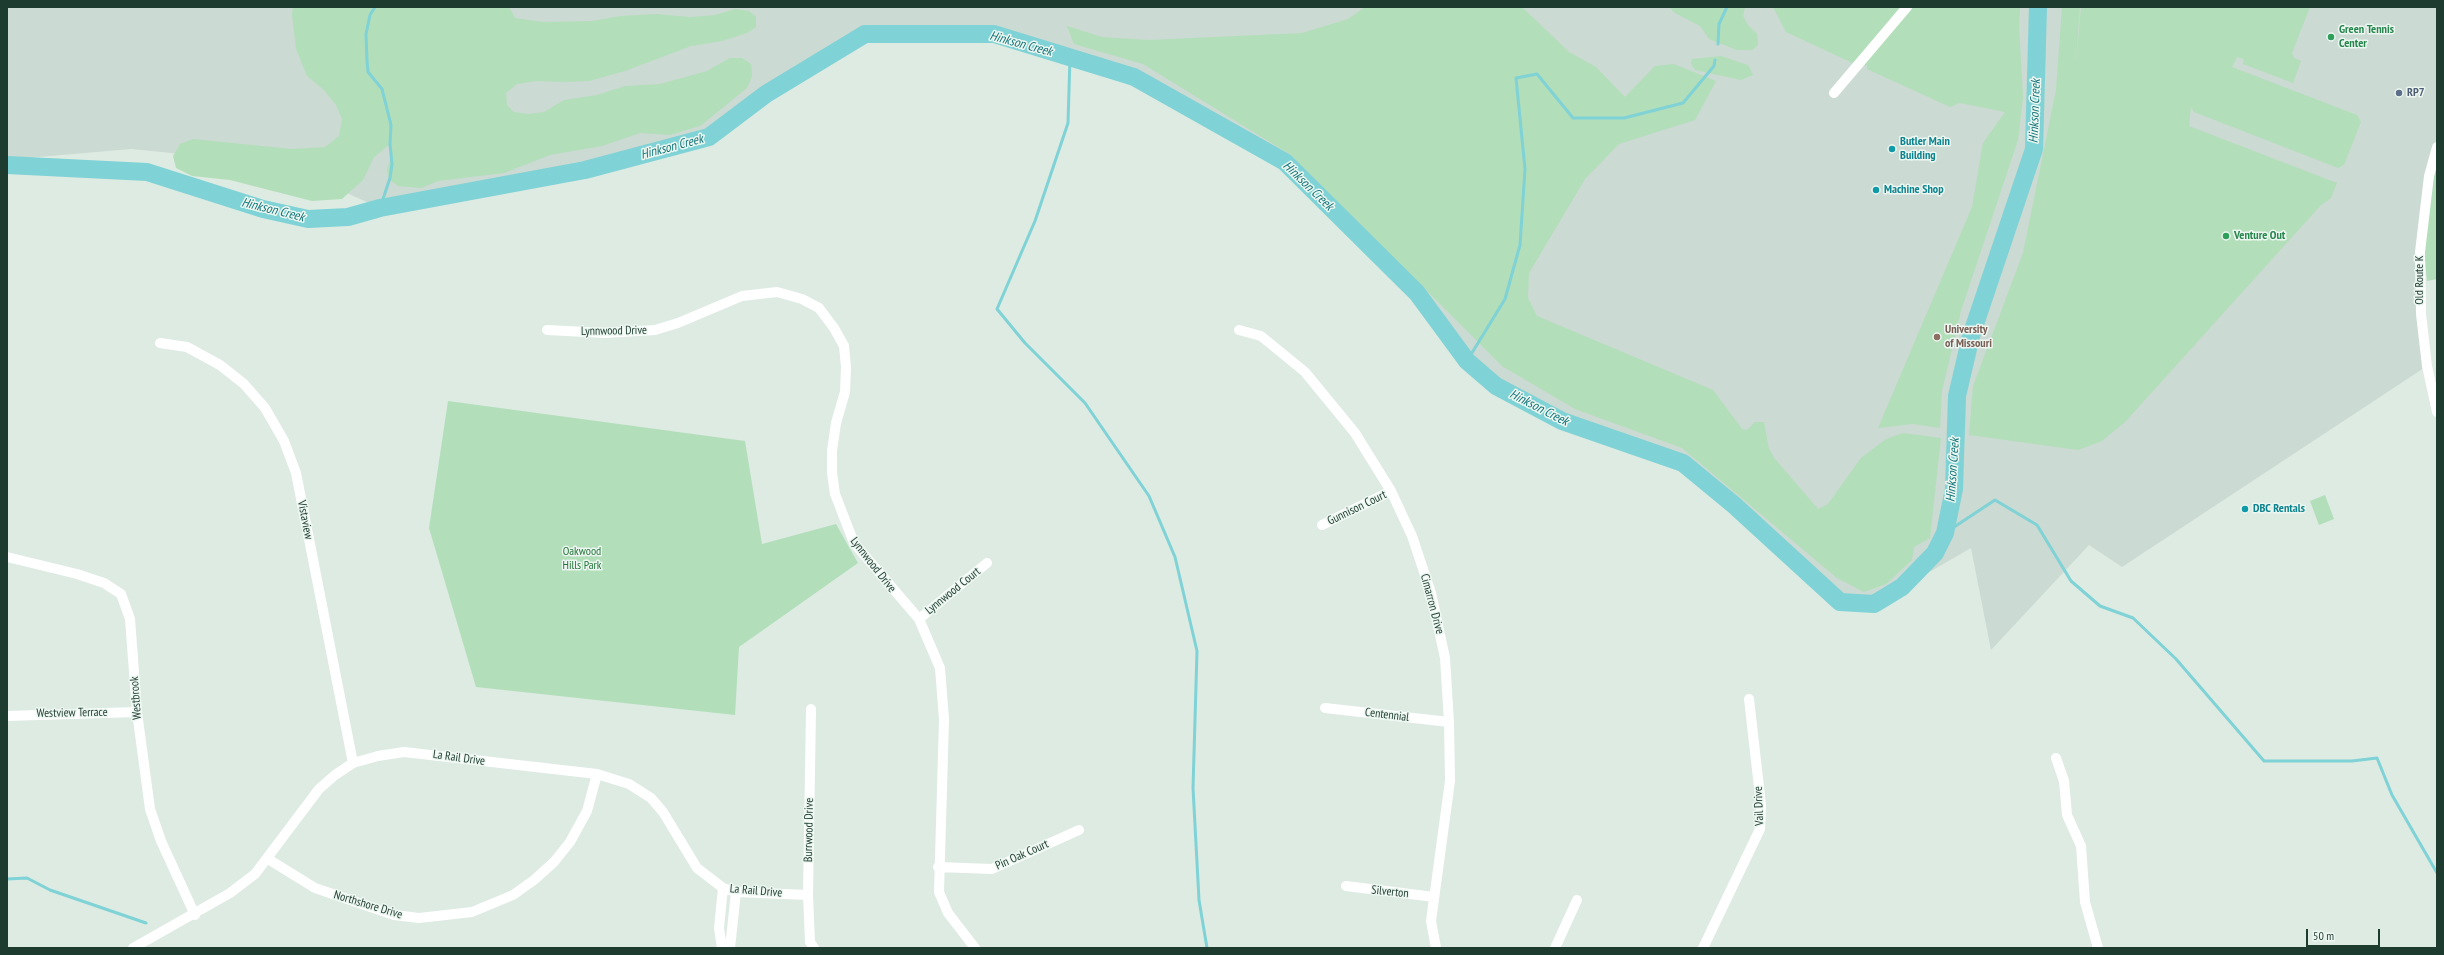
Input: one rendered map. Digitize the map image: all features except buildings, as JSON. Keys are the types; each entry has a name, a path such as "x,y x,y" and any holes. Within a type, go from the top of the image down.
{"street":[{"path":"1834,93 1907,7"},
{"name":"Old Route K","path":"2437,147 2429,176 2420,252 2421,314 2428,366 2437,412"},
{"name":"Lynnwood Drive","path":"547,330 605,333 655,330 678,323 742,296 760,293 783,294 802,298 819,308 844,346 846,367 844,392 836,423 832,451 832,473 835,494 854,543 919,619 940,668 943,711 938,892 948,913 975,948"},
{"name":"Cimarron Drive","path":"1238,330 1261,336 1305,372 1355,433 1391,491 1412,536 1431,593 1445,658 1449,722 1450,781 1431,921 1436,948"},
{"name":"Vistaview","path":"160,343 187,347 220,366 244,384 265,408 284,441 296,473 353,763"},
{"name":"Gunnison Court","path":"1322,525 1391,491"},
{"name":"Westbrook","path":"7,557 77,574 104,583 121,594 130,619 137,712 150,809 161,841 195,915"},
{"name":"Lynnwood Court","path":"919,619 987,563"},
{"name":"Vail Drive","path":"1704,948 1760,829 1761,805 1749,699"},
{"name":"Centennial","path":"1325,708 1449,722"},
{"name":"Burrwood Drive","path":"811,709 808,895 810,942 814,948"},
{"name":"Westview Terrace","path":"7,716 137,712"},
{"name":"La Rail Drive","path":"133,948 195,915 230,893 255,874 268,859 319,789 353,763 378,756 404,752 425,753 597,774 629,784 651,798 663,812 697,868 722,888 736,892 808,895"},
{"path":"2056,758 2064,781 2067,815 2081,846 2085,902 2098,948"},
{"name":"Northshore Drive","path":"268,859 315,888 394,915 420,918 472,912 513,895 534,880 554,862 570,842 587,811 597,774"},
{"name":"Pin Oak Court","path":"938,867 992,869 1079,830"},
{"name":"Silverton","path":"1346,886 1434,897"},
{"path":"722,888 719,928 722,948"},
{"path":"730,948 736,892"},
{"path":"1555,948 1577,900"}],"shaded area":[{"name":"University of Missouri","path":"7,7 2437,7 2437,147 2420,252 2427,366 2122,567 2089,545 1991,650 1971,548 1874,604 1840,602 1734,505 1683,463 1562,421 1496,386 1467,361 1417,293 1285,162 1134,77 994,34 865,34 709,137 585,170 380,208 283,164 131,149 15,159 7,163"}],"green space":[{"path":"293,7 509,7 515,18 542,22 592,21 620,16 657,14 690,17 715,15 735,9 749,11 756,17 756,27 747,33 722,41 691,46 625,71 589,81 537,81 517,84 506,93 507,105 514,112 529,114 544,112 564,100 597,95 625,86 660,84 707,71 730,58 742,58 751,64 752,76 747,88 700,126 670,135 640,133 602,146 550,155 504,173 438,181 421,188 398,186 389,179 387,170 391,156 389,145 374,157 363,180 342,199 312,201 230,180 192,176 176,168 173,156 180,144 193,139 292,149 325,147 339,136 342,119 336,105 324,90 307,76 296,49 292,14"},
{"path":"1365,7 1522,7 1569,52 1596,67 1625,97 1655,66 1674,64 1716,81 1695,120 1619,144 1585,179 1529,273 1528,298 1537,316 1713,390 1742,429 1747,430 1755,422 1764,422 1769,449 1775,459 1818,509 1828,504 1861,458 1886,439 1903,433 1941,438 1930,538 1914,547 1912,560 1886,584 1864,592 1837,578 1682,448 1575,409 1502,366 1291,155 1143,64 1074,44 1067,26 1102,37 1149,40 1302,33 1348,19"},
{"path":"1669,7 1745,7 1743,16 1748,25 1757,34 1758,45 1752,50 1737,50 1709,39 1700,26 1675,13"},
{"path":"1773,7 2020,7 2019,26 2023,97 2018,140 1961,311 1942,391 1940,428 1913,424 1878,428 1972,207 1983,143 2005,112 1960,103 1950,107 1867,69 1867,65 1859,66 1786,32"},
{"path":"2062,7 2080,7 2075,73 2081,7 2310,7 2292,53 2294,58 2301,61 2293,83 2243,64 2244,59 2237,57 2232,67 2357,115 2361,122 2344,165 2338,168 2194,112 2191,107 2189,126 2337,183 2331,198 2321,205 2125,422 2102,441 2078,450 1969,435 1973,386 2023,253 2056,90"},
{"path":"1721,56 1748,65 1753,75 1741,80 1695,70 1691,64 1692,59"},
{"path":"2437,163 2437,279 2427,281 2424,251 2433,176"},
{"name":"Oakwood Hills Park","path":"448,401 745,441 762,544 836,524 858,563 739,647 735,715 476,687 429,528"},
{"path":"2325,495 2334,519 2319,525 2310,501"}],"waterway":[{"path":"375,7 370,15 366,34 368,72 382,89 391,125 390,144 392,164 390,178 380,208"},
{"path":"1718,44 1719,24 1727,7"},
{"name":"Hinkson Creek","path":"7,165 147,172 263,209 308,219 348,217 380,208 585,170 709,137 766,94 865,34 994,34 1134,77 1285,162 1417,293 1467,361 1496,386 1562,421 1683,463 1734,505 1840,602 1874,604 1902,587 1935,553 1945,533 1954,489 1957,396 1971,336 2034,149 2038,7"},
{"path":"1070,57 1068,123 1035,221 997,309 1025,343 1085,403 1149,496 1175,557 1197,651 1193,788 1199,900 1207,948"},
{"path":"1467,361 1505,299 1520,245 1525,169 1516,78 1537,74 1573,118 1624,118 1683,103 1714,66 1715,60"},
{"path":"1945,533 1995,500 2037,525 2071,581 2100,606 2133,618 2176,659 2264,761 2352,761 2377,758 2392,795 2437,873"},
{"path":"7,879 27,878 50,890 146,923"}],"place":[{"name":"Green Tennis Center","path":"2331,37"},
{"name":"RP7","path":"2399,93"},
{"name":"Butler Main Building","path":"1892,149"},
{"name":"Machine Shop","path":"1876,190"},
{"name":"Venture Out","path":"2226,236"},
{"name":"University of Missouri","path":"1937,337"},
{"name":"DBC Rentals","path":"2245,509"}]}
